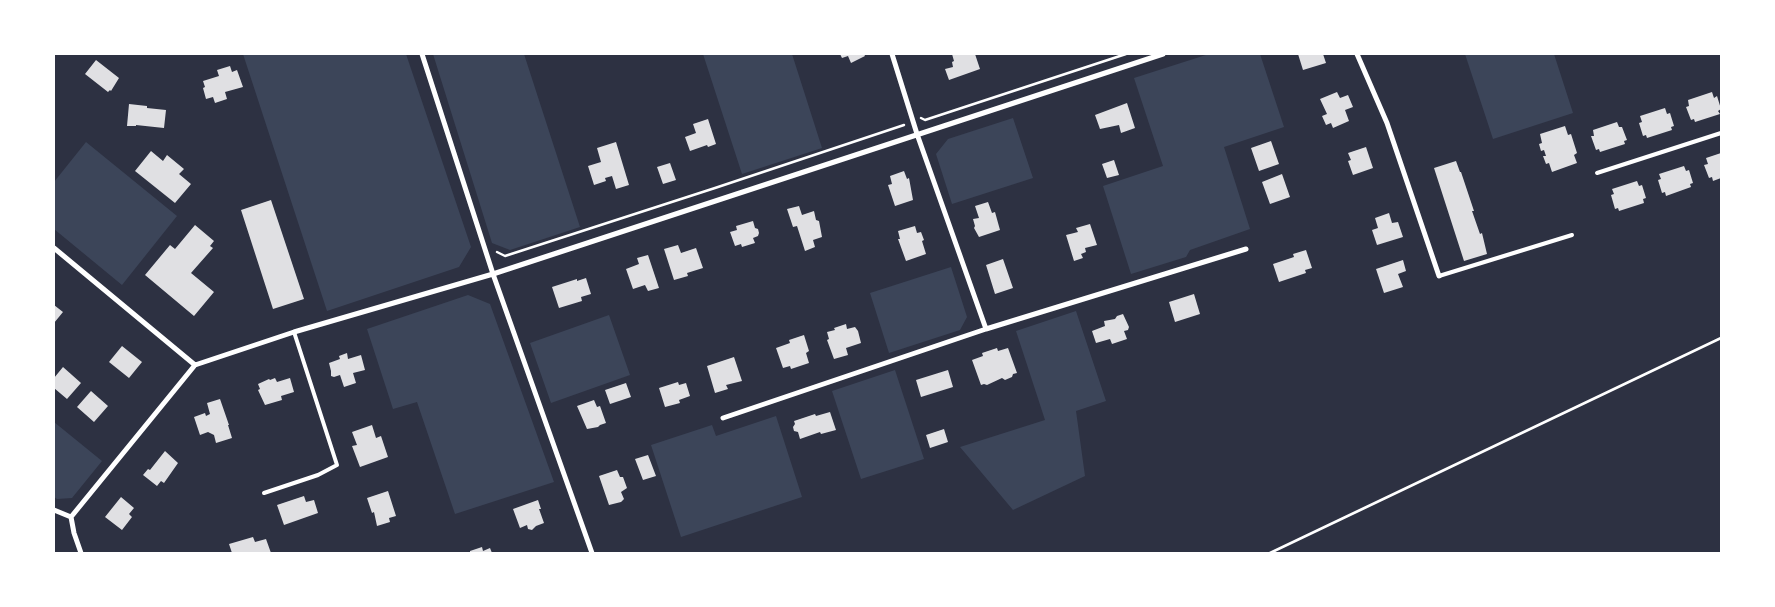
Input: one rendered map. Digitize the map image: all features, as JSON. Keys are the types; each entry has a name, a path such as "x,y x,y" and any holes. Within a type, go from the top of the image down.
{"street":[{"path":"422,54 493,274 592,553"},
{"path":"892,54 917,134 986,329"},
{"path":"82,553 74,533 71,516 195,364 294,332 493,274 1163,54"},
{"path":"1357,54 1388,123 1438,276"},
{"path":"54,248 195,364"},
{"path":"723,418 986,329 1246,248"},
{"path":"54,510 71,516"}],"lane":[{"path":"1597,173 1721,133"},
{"path":"1438,276 1572,235"},
{"path":"264,492 318,475 337,465 294,332"}],"path":[{"path":"492,249 505,256 903,126 906,122 913,119 920,117 925,120 1126,54"},
{"path":"1270,553 1721,338"}],"shaded area":[{"path":"243,54 406,54 471,247 459,267 327,311"},
{"path":"433,54 524,54 580,227 510,250 492,243"},
{"path":"703,54 792,54 822,148 742,174"},
{"path":"1209,54 1260,54 1284,127 1224,147 1250,229 1190,250 1186,257 1131,274 1103,186 1163,166 1134,78"},
{"path":"1465,54 1554,54 1573,113 1493,139"},
{"path":"1013,118 1033,178 952,204 936,154 948,139"},
{"path":"86,142 177,216 122,285 54,229 54,182"},
{"path":"951,267 967,317 960,330 889,353 870,293"},
{"path":"468,295 490,304 554,482 455,514 417,402 393,409 367,329"},
{"path":"1076,311 1106,401 1076,411 1085,476 1013,510 960,447 1045,420 1016,331"},
{"path":"609,315 630,375 551,403 530,343"},
{"path":"895,370 924,459 861,479 832,391"},
{"path":"776,416 802,497 681,537 651,445 712,425 716,436"},
{"path":"54,422 102,461 72,498 57,499 54,497"}],"building":[{"path":"840,54 864,54 865,56 851,63 848,56 842,58"},
{"path":"952,54 975,54 980,69 949,80 945,69 953,67"},
{"path":"1298,54 1323,54 1326,63 1303,70"},
{"path":"96,60 119,78 111,91 108,92 85,74"},
{"path":"230,66 232,72 237,70 243,87 225,92 227,99 215,103 213,97 206,99 203,81 219,76 217,70"},
{"path":"1337,92 1340,98 1348,95 1353,107 1345,110 1349,121 1333,128 1331,123 1326,125 1322,116 1327,114 1320,99"},
{"path":"1712,92 1714,98 1717,96 1721,109 1718,111 1720,114 1695,122 1694,119 1691,120 1686,107 1689,106 1688,100"},
{"path":"1127,103 1135,128 1121,133 1119,125 1100,129 1095,115"},
{"path":"129,104 166,110 164,128 127,126"},
{"path":"1665,108 1667,114 1670,113 1674,126 1671,127 1672,130 1647,138 1646,135 1643,136 1639,123 1642,122 1640,116"},
{"path":"708,119 716,144 690,151 685,137 696,133 693,124"},
{"path":"1617,122 1619,127 1622,127 1627,140 1624,141 1625,144 1600,152 1599,149 1596,150 1591,136 1594,136 1593,130"},
{"path":"1565,126 1568,135 1571,134 1577,153 1574,155 1577,163 1552,172 1549,163 1546,164 1543,156 1546,156 1544,150 1541,151 1539,144 1542,143 1540,134"},
{"path":"1271,141 1279,164 1259,171 1251,148"},
{"path":"616,142 629,185 616,189 612,176 605,178 606,181 594,185 588,166 601,162 597,148"},
{"path":"1366,147 1373,168 1353,175 1348,161 1351,160 1348,153"},
{"path":"151,151 163,161 167,155 184,169 179,174 191,184 175,203 135,171"},
{"path":"1721,153 1721,178 1713,181 1712,177 1709,178 1704,165 1708,164 1706,158"},
{"path":"1114,160 1119,175 1107,178 1102,164"},
{"path":"1456,161 1480,234 1482,233 1487,254 1464,261 1434,168"},
{"path":"670,163 676,180 663,184 657,167"},
{"path":"1684,166 1686,171 1689,170 1693,183 1690,184 1691,187 1666,196 1665,192 1662,193 1658,180 1661,179 1659,174"},
{"path":"904,171 907,179 909,178 913,200 895,206 888,185 892,184 890,176"},
{"path":"1282,174 1290,197 1270,204 1262,182"},
{"path":"1637,181 1639,186 1642,185 1646,198 1643,199 1644,203 1619,211 1618,208 1615,209 1611,195 1614,194 1612,189"},
{"path":"271,200 304,299 273,309 241,210"},
{"path":"988,202 992,213 995,212 1000,230 979,237 974,228 973,219 979,218 975,206"},
{"path":"799,206 802,215 814,211 816,220 819,221 822,237 813,240 815,247 805,251 797,226 793,227 787,209"},
{"path":"1389,213 1392,223 1398,222 1403,237 1377,245 1372,230 1378,228 1375,218"},
{"path":"753,221 759,233 758,236 753,238 755,243 742,247 741,244 735,246 730,232 737,230 736,226"},
{"path":"1090,224 1097,245 1085,248 1086,252 1081,254 1083,258 1074,261 1066,235 1078,232 1076,228"},
{"path":"195,225 214,241 210,246 213,248 191,273 214,292 194,316 145,275 170,245 175,249"},
{"path":"915,226 917,233 921,232 926,254 906,261 898,239 900,239 898,231"},
{"path":"678,245 681,253 696,248 703,268 687,273 688,276 674,280 664,249"},
{"path":"1306,250 1312,268 1305,270 1306,273 1279,282 1273,264 1294,257 1293,254"},
{"path":"648,255 659,288 648,291 645,285 633,289 626,269 639,264 637,258"},
{"path":"1003,259 1013,288 995,294 986,265"},
{"path":"1403,260 1406,271 1398,274 1403,287 1384,293 1376,269"},
{"path":"586,278 591,294 581,297 582,301 559,308 552,287"},
{"path":"1194,294 1200,314 1175,322 1169,302"},
{"path":"54,305 63,312 54,323"},
{"path":"1123,314 1129,327 1128,330 1124,331 1127,339 1112,344 1110,339 1096,343 1092,331 1105,326 1104,321 1115,319"},
{"path":"846,324 847,329 855,327 861,343 846,348 848,355 834,359 827,340 829,339 827,332"},
{"path":"804,335 809,351 806,353 809,363 791,369 790,366 783,368 776,348 790,343 789,340"},
{"path":"122,346 142,362 129,378 109,362"},
{"path":"997,348 998,351 1008,348 1017,373 1005,380 1002,378 987,385 981,385 972,360 983,356 982,353"},
{"path":"347,353 348,359 361,355 365,370 353,373 356,383 344,387 340,375 331,376 329,363 340,359 339,356"},
{"path":"734,357 742,381 726,385 728,389 715,393 707,366"},
{"path":"63,367 81,383 67,399 54,388 54,378"},
{"path":"948,370 953,387 921,397 916,380"},
{"path":"275,378 277,382 290,378 294,392 281,396 282,400 265,405 258,390 260,389 258,384"},
{"path":"678,382 679,385 686,383 690,396 679,400 680,403 665,407 659,388"},
{"path":"626,383 631,397 610,404 605,390"},
{"path":"91,391 108,406 94,422 77,407"},
{"path":"220,399 232,438 216,443 214,435 208,432 200,435 194,417 205,413 206,416 210,414 207,403"},
{"path":"594,400 597,407 600,406 606,423 587,429 577,406"},
{"path":"830,412 836,430 821,434 820,432 800,439 798,432 794,431 794,421 815,414 816,416"},
{"path":"372,425 376,438 381,436 388,457 360,467 352,446 357,445 352,432"},
{"path":"944,429 948,442 930,448 926,435"},
{"path":"165,451 178,463 164,483 161,481 157,486 143,475 148,469 150,470"},
{"path":"648,455 656,476 643,480 635,459"},
{"path":"617,470 620,477 623,477 627,488 621,492 624,499 621,502 609,505 599,476"},
{"path":"388,491 396,516 389,518 390,522 377,526 374,512 372,513 367,498"},
{"path":"304,496 306,502 314,500 318,513 284,525 277,505"},
{"path":"121,497 134,508 129,514 132,517 122,530 105,517"},
{"path":"538,500 544,523 532,530 528,529 527,525 520,528 513,509"},
{"path":"253,537 255,542 266,539 271,553 232,553 229,544"},
{"path":"482,547 483,551 490,548 492,553 470,553 470,551"}]}
